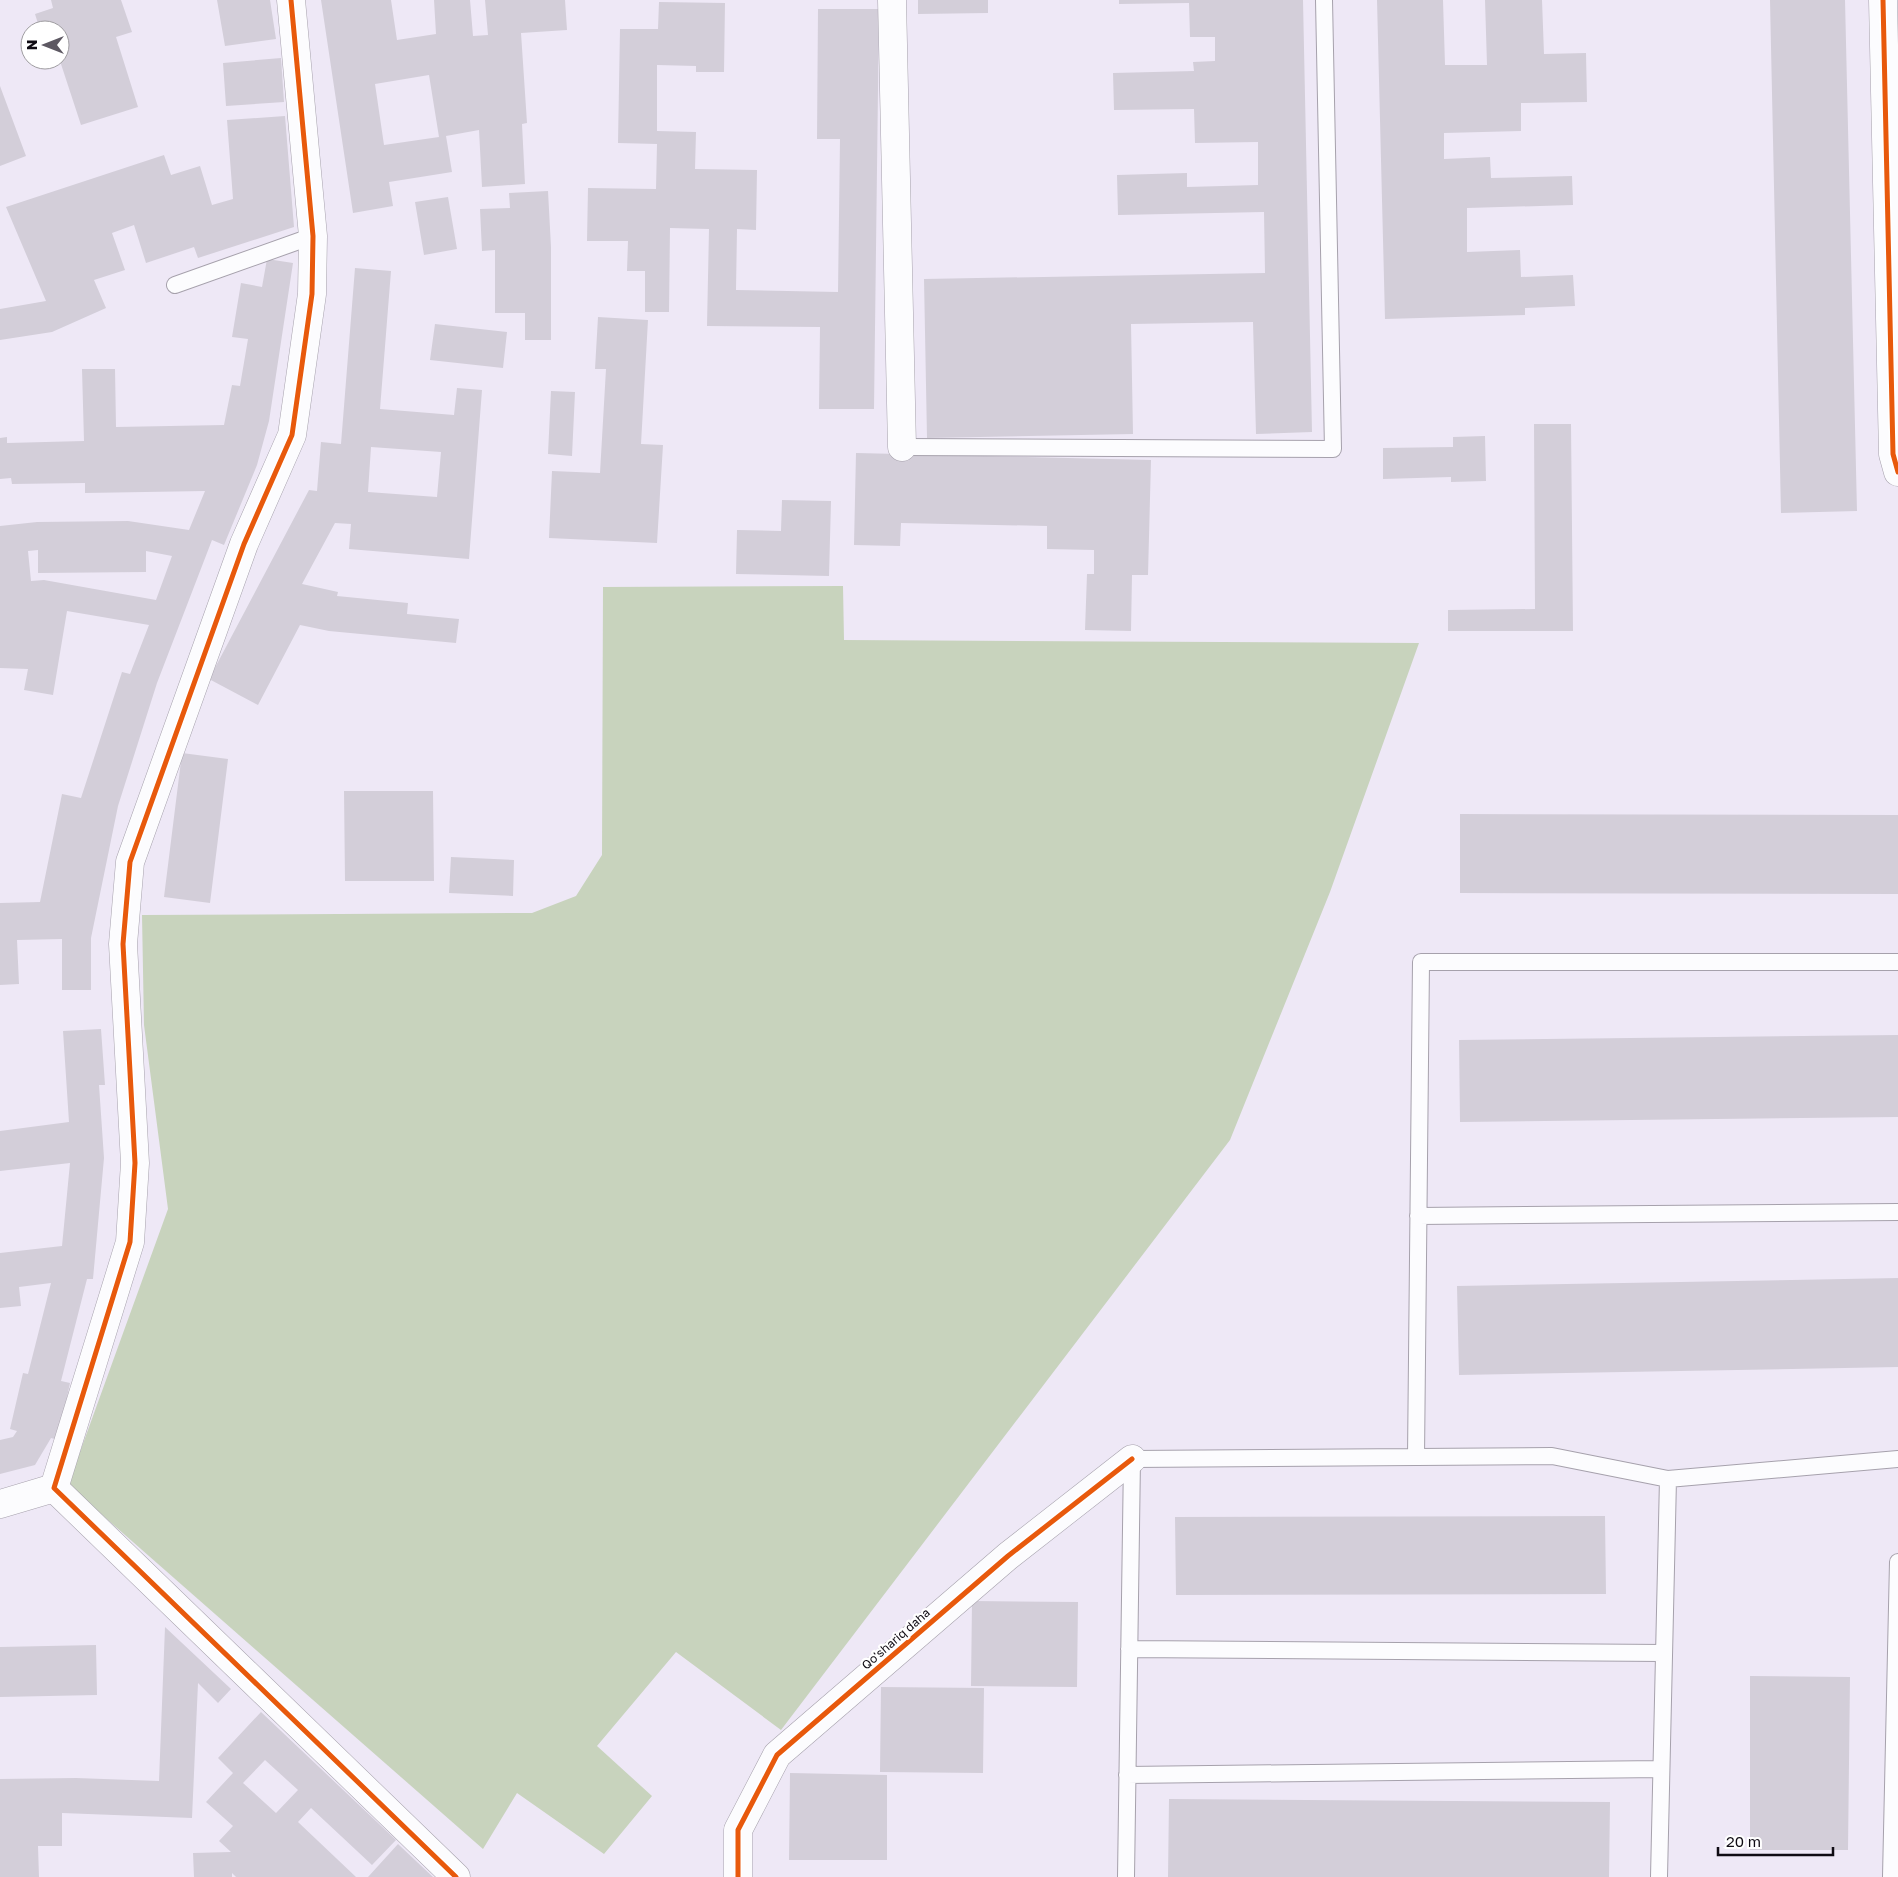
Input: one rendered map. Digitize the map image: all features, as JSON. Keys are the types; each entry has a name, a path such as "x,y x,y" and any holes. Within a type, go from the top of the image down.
{"street":[{"path":"54,1488 130,1242 135,1163 123,944 130,862 244,544 292,435 312,294 313,236 291,0"},
{"path":"892,0 902,447"},
{"path":"1884,0 1891,40 1895,387 1893,454 1898,472"},
{"name":"Qo'shariq daha","path":"738,1877 738,1830 777,1755 1008,1556 1132,1458"},
{"path":"0,1504 54,1488"},
{"path":"54,1488 456,1877"}],"lane":[{"path":"902,447 1334,450 1324,0"},
{"path":"175,285 313,236"},
{"path":"1416,1457 1421,962 1898,962"},
{"path":"1418,1216 1898,1212"},
{"path":"1126,1877 1132,1458 1552,1456 1668,1479 1898,1459"},
{"path":"1659,1877 1668,1479"},
{"path":"1891,1877 1898,1562"},
{"path":"1129,1648 1664,1653"},
{"path":"1127,1775 1661,1769"}],"green space":[{"path":"843,586 844,640 1419,643 1330,892 1230,1140 781,1730 676,1652 597,1746 652,1796 604,1854 517,1793 483,1849 68,1485 168,1209 144,1025 142,915 532,913 576,896 602,855 603,587"}],"building":[{"path":"51,0 121,0 132,32 116,37 138,107 81,125 63,70 70,70 70,20 37,20 35,14 53,8"},
{"path":"217,0 270,0 276,39 225,46"},
{"path":"321,0 391,0 397,40 436,34 434,0 470,0 473,36 488,35 485,0 565,0 567,30 521,33 527,123 522,124 525,184 482,187 479,130 446,136 452,172 389,182 393,206 353,213","holes":["429,75 439,137 384,145 375,84"]},
{"path":"918,0 988,0 988,13 918,14"},
{"path":"1119,0 1303,0 1312,432 1256,434 1253,322 1131,324 1133,434 927,438 924,279 1265,273 1264,212 1118,215 1117,175 1187,173 1187,187 1258,185 1258,142 1195,143 1194,109 1114,110 1113,73 1194,71 1193,62 1215,61 1215,37 1190,37 1189,3 1119,4"},
{"path":"1377,0 1443,0 1445,65 1487,65 1485,0 1542,0 1544,54 1586,53 1587,102 1521,103 1521,131 1444,133 1444,159 1490,157 1491,178 1572,176 1573,205 1467,208 1467,252 1520,250 1521,277 1573,275 1575,306 1525,308 1525,315 1385,319"},
{"path":"1770,0 1845,0 1857,511 1781,513"},
{"path":"659,2 725,3 724,72 696,72 696,66 657,65 657,131 696,132 695,169 757,170 756,230 737,229 736,290 838,292 840,139 817,139 818,9 879,9 874,409 819,409 820,327 707,326 709,229 670,228 669,312 645,312 645,271 627,271 628,241 587,241 588,188 656,189 657,144 618,143 620,29 658,29"},
{"path":"281,58 284,102 226,106 223,63"},
{"path":"0,86 26,156 0,166"},
{"path":"285,116 294,227 198,258 194,247 146,263 134,225 112,233 125,270 94,280 106,308 52,332 0,340 0,309 46,301 6,207 164,155 171,175 200,166 212,205 233,199 227,120"},
{"path":"548,191 551,247 551,340 525,340 525,313 495,313 495,250 482,251 480,209 510,208 509,193"},
{"path":"448,197 457,249 424,255 415,202"},
{"path":"267,259 293,263 269,421 257,465 224,545 212,540 157,683 118,806 91,938 91,990 62,990 62,939 17,940 19,984 0,985 0,903 40,902 62,794 81,798 122,672 130,674 149,625 67,611 53,695 24,690 28,669 0,668 0,526 37,522 128,521 189,530 205,491 85,493 85,483 12,484 11,478 0,479 0,438 7,437 7,443 84,441 82,369 115,369 116,427 224,425 232,385 240,386 248,339 232,337 241,283 262,287","holes":["38,550 38,573 146,572 146,551 172,556 156,600 44,580 31,581 28,551"]},
{"path":"355,268 391,271 380,409 454,415 457,388 482,390 469,559 349,549 351,524 335,523 302,584 338,592 337,596 408,603 407,614 459,619 456,643 329,631 300,625 258,705 209,679 309,490 317,491 321,442 341,444","holes":["371,447 441,452 437,497 368,492"]},
{"path":"598,317 648,320 641,444 663,445 657,543 549,538 552,471 600,473 606,369 595,369"},
{"path":"435,324 507,332 503,368 430,360"},
{"path":"551,391 575,392 572,456 548,454"},
{"path":"1534,424 1571,424 1573,631 1448,631 1448,610 1535,609"},
{"path":"1485,436 1486,481 1451,482 1451,477 1383,479 1383,448 1453,447 1453,437"},
{"path":"856,453 1151,460 1148,575 1132,575 1131,631 1085,630 1087,574 1094,574 1094,550 1047,549 1047,526 901,523 900,546 854,545"},
{"path":"782,500 831,501 829,576 736,574 737,530 781,531"},
{"path":"182,753 228,759 210,903 164,897"},
{"path":"344,791 433,791 434,881 345,881"},
{"path":"1460,814 1898,815 1898,894 1460,893"},
{"path":"451,857 514,860 513,896 449,893"},
{"path":"101,1029 105,1085 99,1085 104,1158 93,1279 87,1279 61,1381 70,1383 58,1440 51,1438 35,1465 0,1474 0,1440 13,1437 17,1431 10,1429 23,1373 28,1374 51,1283 19,1287 21,1306 0,1308 0,1253 62,1246 70,1163 0,1171 0,1131 69,1122 63,1031"},
{"path":"1898,1035 1898,1117 1460,1122 1459,1040"},
{"path":"1898,1278 1898,1367 1459,1375 1457,1286"},
{"path":"1605,1516 1606,1594 1176,1595 1175,1517"},
{"path":"972,1601 1078,1602 1077,1687 971,1686"},
{"path":"165,1627 231,1689 218,1703 198,1683 192,1818 62,1813 62,1846 38,1846 39,1877 0,1877 0,1779 76,1778 159,1781"},
{"path":"96,1645 97,1695 0,1697 0,1647"},
{"path":"1750,1676 1850,1677 1848,1850 1750,1850"},
{"path":"881,1687 984,1688 983,1773 880,1772"},
{"path":"261,1712 396,1840 372,1865 311,1808 298,1822 356,1877 236,1877 232,1873 232,1877 194,1877 193,1853 231,1852 219,1841 233,1826 206,1802 233,1773 218,1758","holes":["265,1760 298,1790 276,1813 243,1783"]},
{"path":"790,1773 887,1775 887,1860 789,1860"},
{"path":"1169,1799 1610,1802 1609,1877 1168,1877"},
{"path":"398,1844 433,1877 368,1877"}],"cycle path":[{"path":"291,0 313,236 312,294 292,435 244,544 130,862 123,944 135,1163 130,1242 54,1488 456,1877"},
{"path":"1883,0 1893,454 1898,472"},
{"path":"738,1877 738,1830 777,1755 1008,1556 1132,1459"}]}
